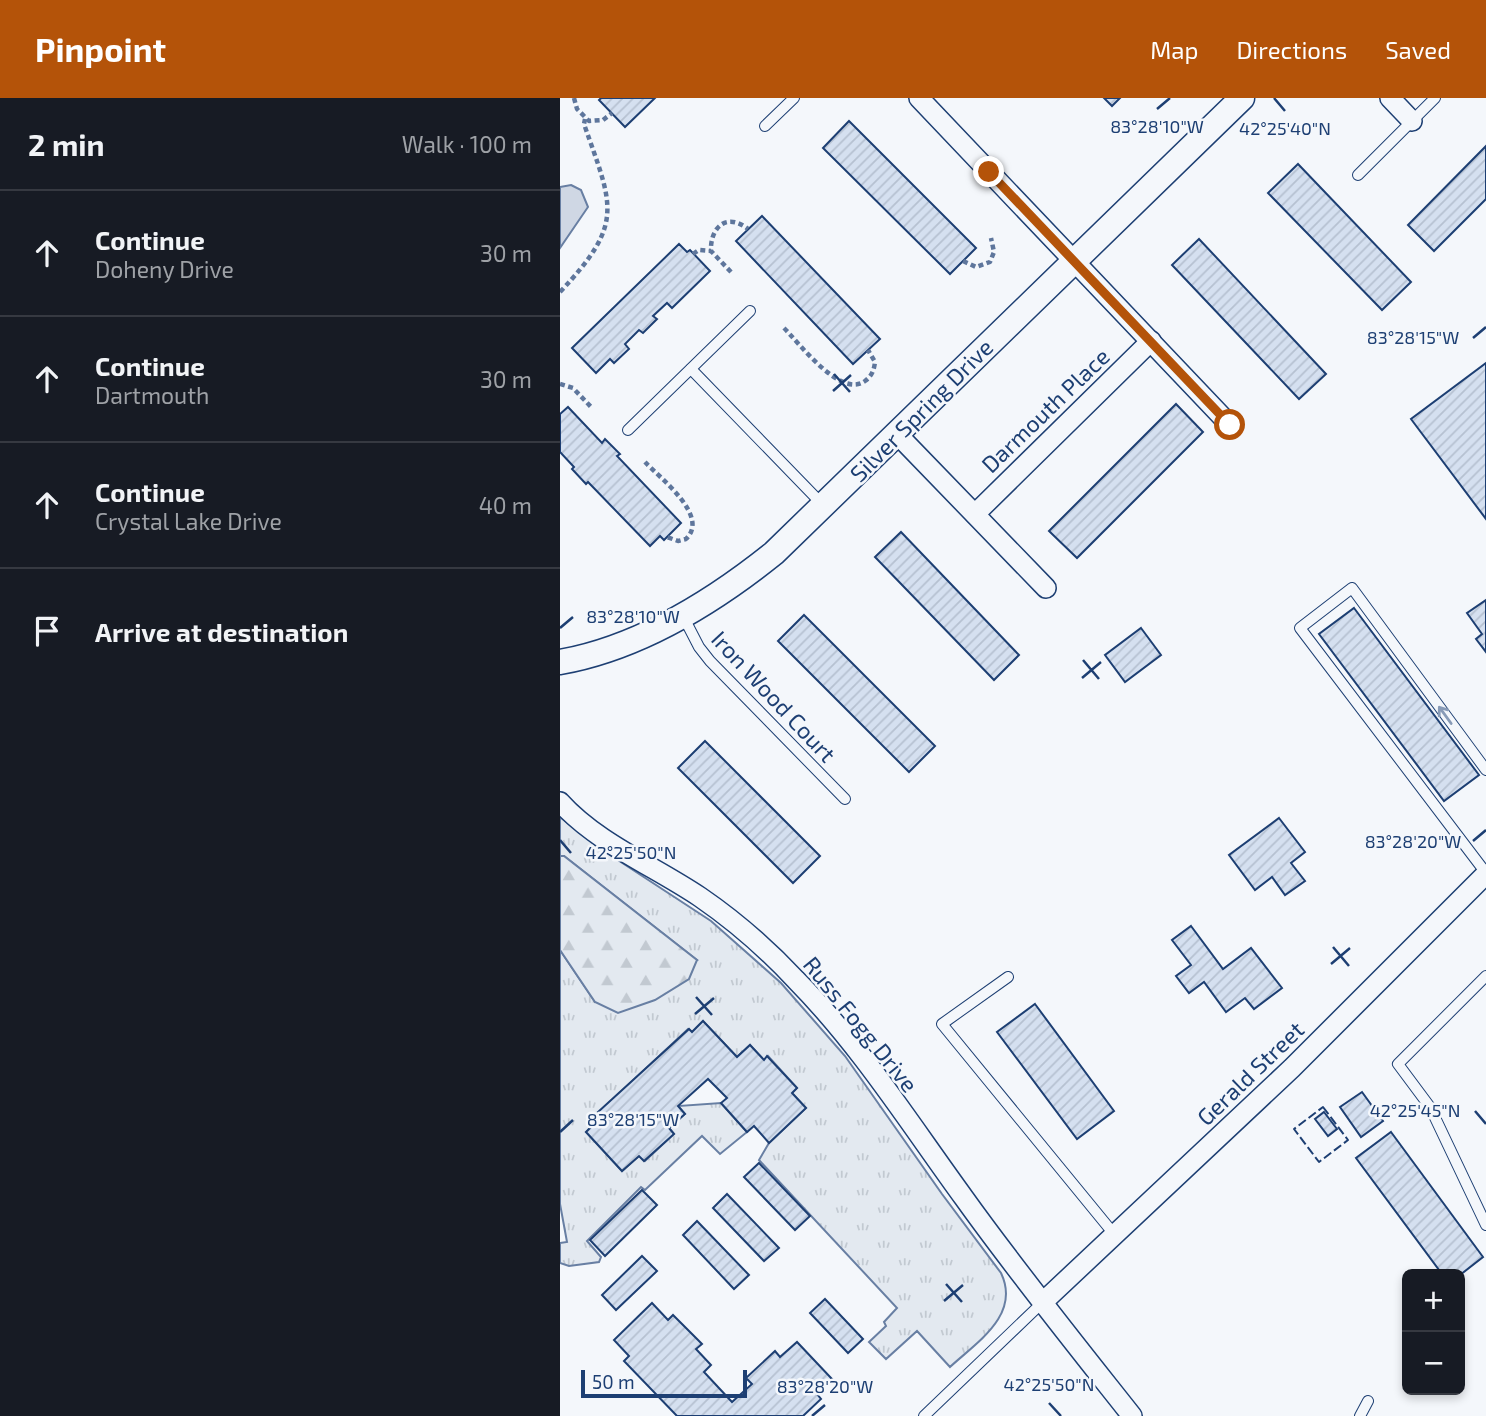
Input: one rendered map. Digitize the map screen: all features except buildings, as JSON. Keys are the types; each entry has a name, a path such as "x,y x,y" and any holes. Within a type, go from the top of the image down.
{"street":[{"path":"919,98 1230,425"},
{"name":"Silver Spring Drive","path":"560,662 630,640 682,615 747,575 774,553 1242,98"},
{"path":"1390,98 1412,121"},
{"name":"Darmouth Place","path":"975,514 1151,341"},
{"path":"897,434 1046,588"},
{"name":"Russ Fogg Drive","path":"560,802 578,820 735,923 797,981 868,1065 1008,1259 1132,1416"},
{"name":"Gerald Street","path":"1042,1302 1292,1068 1486,874"}],"lane":[{"path":"765,127 794,98"},
{"path":"1358,175 1435,98"},
{"path":"628,430 750,311"},
{"path":"691,369 824,506"},
{"path":"1486,770 1352,588 1300,628 1486,874"},
{"name":"Iron Wood Court","path":"682,615 699,647 710,661 845,799"},
{"path":"1486,976 1398,1064 1430,1107 1486,1225"},
{"path":"1008,977 942,1024 1114,1234"},
{"path":"924,1416 1042,1302"},
{"path":"1360,1416 1368,1401"}],"path":[{"path":"574,98 577,109 585,119 594,123 612,114"},
{"path":"560,292 587,261 607,224 608,196 584,124 585,119"},
{"path":"711,251 713,234 720,225 735,222 748,229"},
{"path":"963,261 976,267 990,262 994,252 991,237"},
{"path":"693,254 699,250 711,251 731,272"},
{"path":"784,328 829,373 845,384 856,385 869,377 875,362 868,350"},
{"path":"560,384 573,388 592,408"},
{"path":"645,462 687,506 693,517 693,528 686,539 678,541 667,537"}],"green space":[{"path":"560,817 604,851 711,921 781,983 845,1056 1001,1273 1006,1288 1001,1315 983,1337 950,1367 917,1331 886,1359 869,1342 886,1326 884,1322 897,1308 759,1160 769,1143 806,1108 792,1093 797,1088 768,1056 764,1060 750,1045 737,1057 703,1021 692,1032 688,1029 599,1112 602,1116 586,1132 622,1171 639,1156 645,1161 674,1134 669,1128 685,1114 678,1106 721,1103 747,1132 720,1154 702,1136 645,1190 641,1187 587,1241 601,1257 599,1262 569,1266 560,1263 560,1243 567,1242 560,1204 560,950 595,1002 697,960 564,856 560,856"},
{"path":"560,856 564,856 697,960 689,979 655,1000 618,1013 595,1002 560,950"}],"shaded area":[{"path":"571,185 581,190 588,207 560,248 560,187"}],"fence":[{"path":"1323,1107 1348,1140 1319,1162 1294,1129 1323,1107"}],"route":[{"path":"989,172 1230,425"}]}
